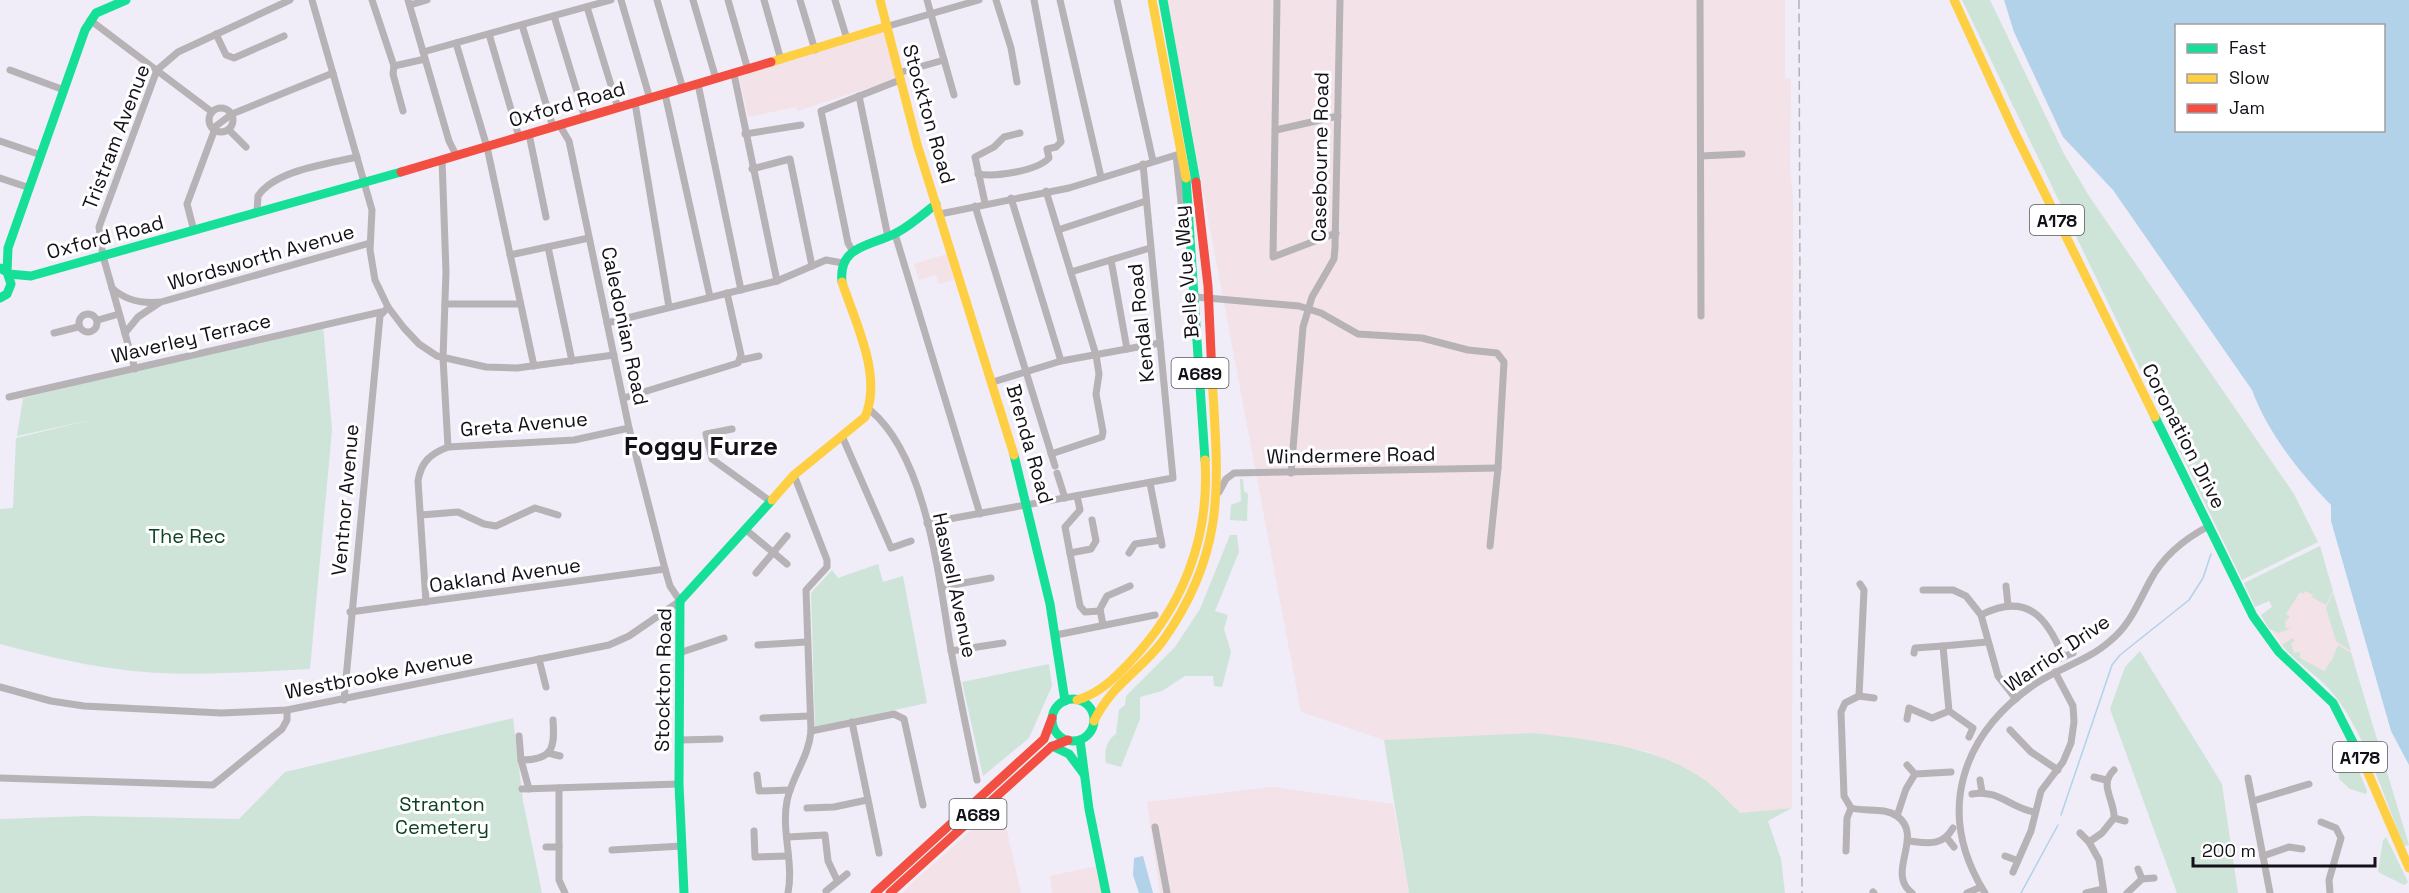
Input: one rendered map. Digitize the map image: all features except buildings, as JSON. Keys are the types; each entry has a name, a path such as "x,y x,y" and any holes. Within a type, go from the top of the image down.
{"main road":[{"path":"5,295 12,284 5,271 8,248 85,30 96,13 126,0"},
{"name":"Stockton Road","path":"852,250 891,235 936,204 879,0"},
{"name":"Belle Vue Way","path":"1077,700 1086,698 1101,689 1151,640 1177,602 1197,553 1206,492 1196,297 1183,156 1152,0"},
{"name":"Belle Vue Way","path":"1094,721 1109,694 1160,644 1186,605 1204,565 1211,539 1217,496 1208,298 1194,168 1163,0"},
{"name":"Coronation Drive","path":"1954,0 2014,131 2253,616 2265,635 2288,661 2319,687 2341,715 2409,868"},
{"name":"Oxford Road","path":"5,295 31,276 556,127 885,27"},
{"name":"Brenda Road","path":"936,204 993,382 1029,505 1056,634 1064,678 1065,701"},
{"path":"0,259 8,248"},
{"path":"852,250 843,263 841,279 868,364 870,410"},
{"name":"Oxford Road","path":"5,271 31,276"},
{"name":"Stockton Road","path":"684,893 679,783 680,601 794,475 859,424 870,410"},
{"path":"1077,700 1089,707 1094,721"},
{"name":"A689","path":"875,893 1044,739 1057,707 1065,701 1077,700"},
{"path":"1052,718 1056,732 1068,740"},
{"name":"A689","path":"891,893 1052,746 1068,740 1080,740 1090,732 1094,721"},
{"path":"1080,740 1106,893"},
{"path":"1052,746 1069,754 1085,776"}],"street":[{"name":"Tristram Avenue","path":"103,256 99,238 102,217 157,70 178,52 290,0"},
{"path":"312,0 373,217 370,243"},
{"path":"372,0 394,66 393,74 404,111"},
{"path":"427,0 409,2 449,141 456,155"},
{"path":"394,66 456,43 611,0"},
{"path":"621,0 650,99"},
{"path":"657,0 683,89"},
{"path":"693,0 716,79"},
{"path":"728,0 748,70"},
{"path":"764,0 781,60"},
{"path":"800,0 815,50"},
{"path":"835,0 847,39"},
{"path":"927,0 954,95"},
{"path":"885,27 979,0"},
{"path":"996,0 1011,48 1017,82"},
{"path":"978,174 1002,175 1048,160 1047,148 1056,147 1061,142 1034,0"},
{"path":"1060,0 1101,177"},
{"path":"1116,0 1153,161"},
{"path":"1277,0 1273,257 1336,233"},
{"name":"Casebourne Road","path":"1291,472 1303,327 1309,308 1334,259 1340,0"},
{"path":"1700,0 1701,316"},
{"path":"587,7 618,108"},
{"path":"555,16 585,118"},
{"path":"90,20 212,112"},
{"name":"Caledonian Road","path":"522,25 556,127 569,141 629,428 664,569 670,586 680,601"},
{"path":"216,34 226,55 234,58 284,36"},
{"path":"489,34 519,137"},
{"path":"456,43 487,147 534,366"},
{"path":"852,250 848,243 821,114 823,109 944,60"},
{"path":"10,70 64,90"},
{"path":"194,231 188,204 214,129 232,114 333,73"},
{"path":"734,74 777,281"},
{"path":"698,84 741,290"},
{"path":"665,94 710,297"},
{"path":"859,96 891,235 980,514"},
{"path":"635,103 669,307"},
{"path":"229,130 220,132 214,129 209,121 212,112 221,108 232,114"},
{"path":"229,130 233,120 232,114"},
{"path":"1276,130 1338,116"},
{"path":"746,134 801,124"},
{"path":"229,130 246,147"},
{"path":"985,203 975,157 994,147 1004,137 1020,133"},
{"path":"529,134 546,217"},
{"path":"0,141 41,155"},
{"path":"1701,156 1742,154"},
{"path":"940,214 1046,191 1176,155 1183,221"},
{"path":"257,212 256,199 273,182 284,176 357,157"},
{"path":"442,159 445,304 443,358 448,447"},
{"path":"752,169 789,159 812,266"},
{"name":"Kendal Road","path":"1143,164 1173,478 1150,483"},
{"path":"0,178 30,188"},
{"path":"1046,191 1096,355 1099,374 1096,394 1102,437 1051,454"},
{"path":"1011,198 1061,361"},
{"path":"1058,230 1146,201"},
{"path":"975,206 1065,498"},
{"path":"510,255 589,238"},
{"name":"Wordsworth Avenue","path":"112,288 130,300 148,303 161,302 370,243 375,280 384,310 419,344 443,358"},
{"path":"548,247 572,361"},
{"path":"1071,272 1150,248"},
{"path":"103,256 135,369"},
{"path":"607,322 777,281 826,260 843,263"},
{"path":"1110,260 1127,349"},
{"path":"727,293 741,360"},
{"path":"0,304 5,295"},
{"path":"1196,297 1309,308 1358,334 1422,338 1468,351 1497,352 1504,362 1498,468 1490,546"},
{"name":"Wordsworth Avenue","path":"125,333 138,318 161,302"},
{"path":"445,304 520,303"},
{"name":"Waverley Terrace","path":"9,398 384,310"},
{"name":"Ventnor Avenue","path":"344,700 350,612 384,310"},
{"path":"54,333 78,327 83,331 95,328 98,320 119,314"},
{"path":"993,382 1061,361 1160,343"},
{"path":"443,358 499,369 614,356"},
{"path":"624,398 759,356"},
{"name":"Haswell Avenue","path":"870,410 885,425 902,450 927,523 977,780"},
{"name":"Greta Avenue","path":"426,602 418,481 421,466 433,454 448,447 574,440 629,428"},
{"path":"732,429 706,434 712,459 770,501"},
{"path":"843,436 891,548 911,541"},
{"name":"Windermere Road","path":"1217,496 1226,479 1234,474 1498,468"},
{"path":"788,893 786,803 809,748 811,731 806,642 806,590 827,567 827,560 794,475"},
{"path":"927,523 1150,483 1161,543 1135,544 1129,553"},
{"path":"1077,496 1080,510 1065,527 1070,553 1082,609 1088,612 1100,610"},
{"path":"421,515 464,513 484,524 496,526 530,509 545,509 558,516"},
{"path":"542,519 545,509"},
{"path":"1070,553 1090,549 1096,541 1092,520"},
{"name":"Warrior Drive","path":"1983,890 1964,837 1960,795 1963,775 1977,741 2016,699 2055,672 2110,642 2126,625 2150,580 2168,555 2193,535 2209,526"},
{"path":"745,529 786,564"},
{"path":"756,573 787,536"},
{"name":"Oakland Avenue","path":"350,612 664,569"},
{"path":"941,587 991,578"},
{"path":"1859,696 1864,590 1860,584"},
{"path":"1102,625 1100,610 1107,596 1130,586"},
{"path":"2006,586 2008,605"},
{"path":"1923,591 1953,591 1966,596 1981,615 1998,676 2016,699"},
{"name":"Westbrooke Avenue","path":"0,687 51,701 84,706 221,713 287,710 344,700 619,641 680,601"},
{"path":"1981,615 2008,605 2032,611 2042,618 2054,634 2063,657"},
{"path":"1056,634 1155,615"},
{"path":"679,653 724,638"},
{"path":"758,645 806,642"},
{"path":"1914,653 1915,648 1987,642"},
{"path":"951,651 1003,643"},
{"path":"1943,646 1949,711 1973,728 1969,736"},
{"path":"2052,663 2073,652"},
{"path":"539,659 546,687"},
{"path":"2013,872 2016,860 2031,831 2041,791 2058,770 2071,743 2074,722 2073,706 2055,672"},
{"path":"1851,808 1844,796 1841,712 1845,703 1859,696 1874,698"},
{"path":"1907,718 1909,708 1932,718 1949,711"},
{"path":"0,778 213,785 282,729 287,720 287,710"},
{"path":"811,731 894,714 904,719 923,805"},
{"path":"763,718 810,716"},
{"path":"521,760 533,760 548,753 554,745 553,720"},
{"path":"852,722 879,853"},
{"path":"2010,730 2031,752 2058,770"},
{"path":"519,736 526,789 679,783"},
{"path":"680,741 720,739"},
{"path":"548,753 560,756"},
{"path":"1907,765 1915,774"},
{"path":"2089,842 2102,833 2114,818 2113,802 2106,788 2106,780 2114,770"},
{"path":"1915,774 1951,772"},
{"path":"1897,816 1906,789 1915,774"},
{"path":"757,775 759,791 790,790"},
{"path":"2094,777 2106,780"},
{"path":"2248,778 2270,893"},
{"path":"1980,780 1982,792"},
{"path":"2253,801 2309,784"},
{"path":"559,788 559,880 565,893"},
{"path":"1972,794 1982,792 2003,797 2020,809 2034,812"},
{"path":"807,808 820,804 867,800"},
{"path":"1851,808 1888,812 1897,816 1906,830 1909,841 1902,868 1909,892"},
{"path":"1846,851 1847,818 1851,808"},
{"path":"2114,818 2125,821"},
{"path":"2321,822 2336,828 2341,838 2329,880 2330,893"},
{"path":"1155,827 1167,893"},
{"path":"1909,841 1931,844 1947,838 1953,828"},
{"path":"754,831 755,857 788,856"},
{"path":"2080,833 2089,842 2098,860 2103,891 2086,893"},
{"path":"788,837 825,835 828,861 837,880"},
{"path":"1947,838 1954,847"},
{"path":"612,849 682,846"},
{"path":"546,847 559,847"},
{"path":"2264,856 2289,847 2302,849"},
{"path":"2005,856 2016,860"},
{"path":"2138,869 2142,879"},
{"path":"826,891 847,874"},
{"path":"2127,893 2142,879 2154,878"},
{"path":"1967,893 1983,890"}],"shaded area":[{"path":"1167,0 1785,0 1785,78 1791,79 1790,169 1793,199 1792,808 1740,813 1705,781 1650,752 1605,742 1533,733 1384,740 1301,712"},
{"path":"885,31 898,78 798,111 796,107 748,117 739,76"},
{"path":"947,254 954,280 939,284 936,275 919,280 914,264"},
{"path":"2330,582 2355,664 2316,676 2284,648 2261,615 2289,593"},
{"path":"1273,787 1393,804 1409,893 1160,893 1147,802"},
{"path":"1001,804 1021,893 902,893 911,884"},
{"path":"1098,866 1102,893 1052,893 1050,876"}],"green space":[{"path":"1962,0 1990,0 2064,154 2089,196 2294,494 2318,542 2242,580"},
{"name":"The Rec","path":"323,325 332,430 310,669 213,674 141,672 73,662 0,644 0,509 13,508 16,438 95,419 17,436 23,398"},
{"path":"1240,479 1243,479 1244,491 1248,494 1247,521 1230,520 1231,505 1241,501"},
{"path":"1230,535 1237,535 1239,552 1215,611 1228,615 1224,629 1231,652 1222,687 1214,686 1213,676 1185,676 1162,691 1140,697 1140,719 1121,767 1106,763 1106,747 1116,734 1119,710 1125,705 1126,696 1175,647 1200,609"},
{"path":"2320,546 2333,591 2326,605 2305,591 2303,594 2300,592 2286,614 2290,617 2285,622 2286,628 2291,628 2279,633 2269,629 2261,615 2272,607 2269,601 2255,607 2244,583"},
{"path":"878,564 883,582 903,576 927,703 815,727 811,593 832,570 838,578"},
{"path":"2333,593 2351,651 2336,641 2326,608"},
{"path":"2293,638 2295,641 2291,643 2294,653 2300,652 2300,658 2324,671 2332,660 2338,645 2351,653 2409,845 2404,846 2365,748 2346,711 2329,689 2282,645"},
{"path":"2140,651 2222,784 2238,893 2177,893 2110,709 2125,667"},
{"path":"1049,664 1052,686 1029,738 983,776 962,682"},
{"name":"Stranton Cemetery","path":"513,718 523,801 542,893 0,893 0,819 87,816 239,819 285,772"},
{"path":"1533,733 1623,746 1666,759 1706,781 1740,813 1792,808 1768,821 1781,859 1785,893 1409,893 1384,740"},
{"path":"2348,744 2367,791 2366,794 2350,789 2339,779 2338,759 2344,745"},
{"path":"2386,837 2408,882 2404,885 2378,872 2383,840"}],"water":[{"path":"2004,0 2409,0 2409,765 2391,731 2331,521 2331,505 2275,436 2252,390 2113,190 2063,137 2014,32"},
{"path":"1143,856 1153,893 1139,893 1133,875 1134,858"}],"waterway":[{"path":"2061,815 2112,665 2120,655 2189,600 2203,578 2211,554"},
{"path":"2021,893 2058,825"}],"railway":[{"path":"1799,0 1802,893"}],"traffic: fast":[{"path":"7,272 8,248 85,30 96,13 126,0"},
{"path":"1163,0 1196,182"},
{"path":"9,274 31,276 401,172"},
{"path":"1186,178 1205,460"},
{"path":"842,282 842,270 850,254 900,231 936,204"},
{"path":"0,268 7,272 11,284 7,294 0,298"},
{"path":"2155,417 2253,616 2279,652 2333,703 2365,766"},
{"path":"1014,455 1050,604 1065,701"},
{"path":"684,893 679,784 680,601 772,500"},
{"path":"1073,699 1088,705 1094,720 1088,735 1073,741 1058,735 1052,720 1058,705 1073,699"},
{"path":"1080,740 1089,809 1106,893"},
{"path":"1052,746 1069,754 1084,774"}],"traffic: slow":[{"path":"880,0 917,144 1014,455"},
{"path":"1152,0 1186,178"},
{"path":"1954,0 2014,131 2155,417"},
{"path":"771,62 885,27"},
{"path":"772,500 794,475 865,417 870,401 869,367 860,331 842,282"},
{"path":"1094,721 1109,697 1162,642 1183,609 1198,577 1208,545 1214,514 1216,449 1212,376"},
{"path":"1077,700 1099,690 1123,669 1148,641 1178,595 1189,570 1203,517 1205,460"},
{"path":"2365,766 2409,868"}],"traffic: jam":[{"path":"401,172 771,62"},
{"path":"1196,182 1208,286 1212,376"},
{"path":"875,893 1044,739 1052,718"},
{"path":"890,893 1051,747 1068,740"}],"district":[{"name":"Foggy Furze","path":"701,446"}]}
